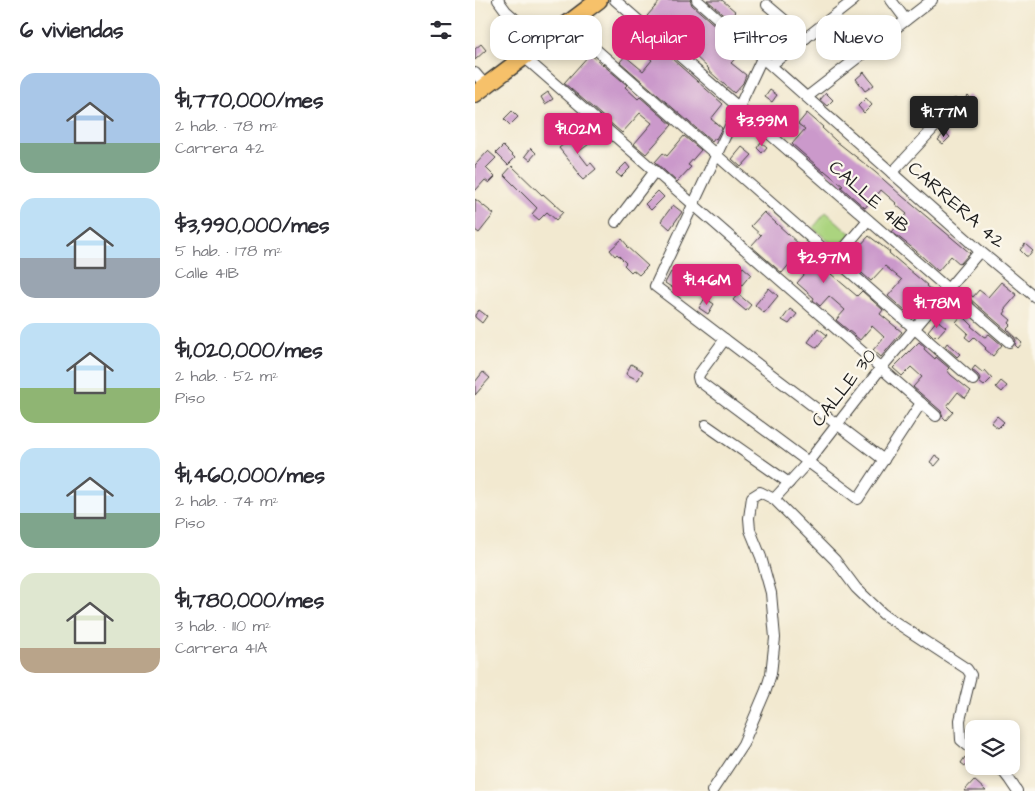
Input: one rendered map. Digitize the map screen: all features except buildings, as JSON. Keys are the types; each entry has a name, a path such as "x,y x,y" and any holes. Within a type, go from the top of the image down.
{"highway":[{"path":"579,15 599,0"},
{"path":"481,90 520,60"}],"street":[{"path":"498,0 511,15"},
{"name":"CALLE 41B","path":"615,0 1009,342"},
{"name":"CARRERA 42","path":"697,0 715,16"},
{"path":"806,38 854,0"},
{"path":"891,0 906,20"},
{"path":"807,97 932,0"},
{"path":"767,5 779,15"},
{"path":"602,55 973,380"},
{"path":"527,60 936,416"},
{"path":"761,60 655,286 884,460"},
{"name":"CARRERA 42","path":"765,60 1035,297"},
{"path":"771,65 777,60"},
{"path":"475,73 481,90"},
{"path":"892,172 956,104"},
{"path":"616,222 655,171"},
{"path":"835,259 868,220"},
{"name":"CALLE 30","path":"774,499 808,462 881,368 980,250"},
{"path":"725,339 699,372 699,382 858,499 921,403"},
{"path":"706,424 789,482"},
{"path":"712,791 743,744 771,674 775,638 771,593 761,556 749,530 752,497 760,492 774,499 835,560 856,588 883,614 967,670 971,675 960,720 961,740 965,743"},
{"path":"1006,775 1017,791"}],"green space":[{"path":"826,212 851,234 838,249 813,228"}]}
